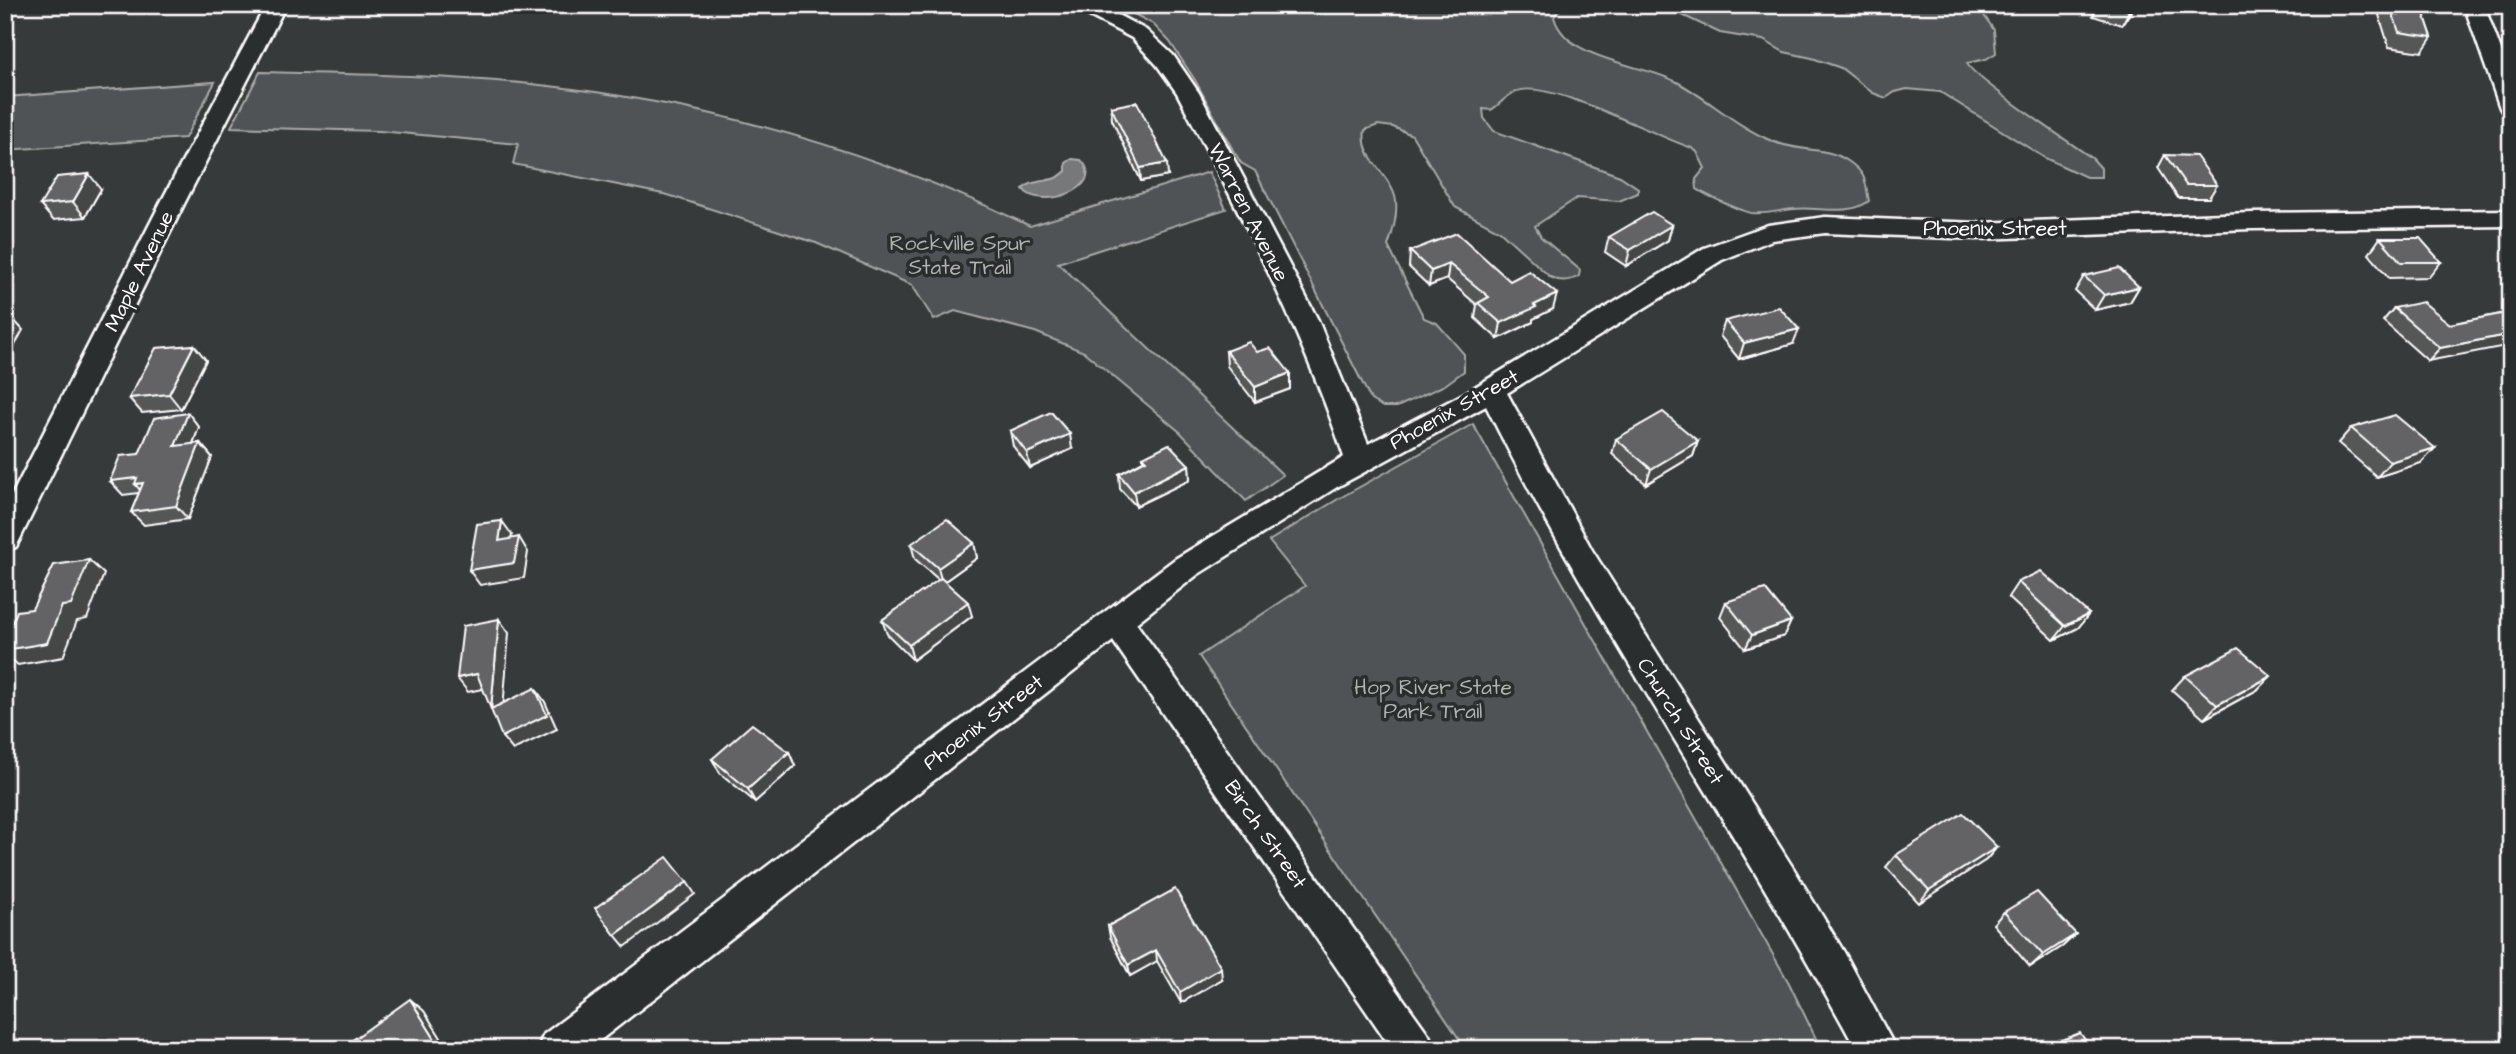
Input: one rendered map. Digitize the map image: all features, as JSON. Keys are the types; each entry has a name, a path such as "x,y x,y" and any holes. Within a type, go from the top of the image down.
{"street":[{"name":"Maple Avenue","path":"5,539 173,202 276,5"},
{"name":"Warren Avenue","path":"1083,5 1139,34 1165,60 1188,93 1314,340 1342,406 1360,461"},
{"path":"2474,5 2511,108"},
{"name":"Phoenix Street","path":"557,1049 1186,567 1360,461 1492,390 1713,254 1768,233 1825,225 1977,231 2252,221 2511,218"},
{"name":"Church Street","path":"1492,390 1530,468 1585,565 1787,891 1877,1049"},
{"name":"Birch Street","path":"1116,620 1416,1049"}],"green space":[{"path":"1117,5 1571,5 1559,10 1554,17 1561,32 1574,43 1589,52 1677,82 1747,128 1772,141 1839,156 1862,174 1869,201 1852,209 1842,210 1803,208 1762,213 1746,212 1697,189 1696,179 1705,168 1692,148 1603,110 1553,93 1517,91 1491,110 1483,109 1484,118 1494,131 1620,176 1638,188 1638,193 1619,201 1577,198 1535,226 1541,237 1580,270 1579,276 1561,280 1550,277 1500,231 1455,207 1412,135 1393,127 1378,125 1365,130 1370,157 1395,196 1396,215 1388,246 1424,318 1437,323 1464,354 1464,371 1445,385 1397,407 1383,407 1371,400 1255,171 1241,163 1195,80 1170,42 1153,24"},
{"path":"1661,5 1977,5 1994,30 1996,53 1986,59 1967,63 2003,96 2092,158 2101,168 2101,177 2086,177 2045,158 1940,92 1907,89 1886,98 1873,93 1841,68 1784,52 1763,40 1720,33"},
{"name":"Rockville Spur State Trail","path":"260,72 396,75 497,81 596,92 661,103 787,133 849,152 910,174 1030,226 1209,172 1226,209 1058,263 1283,475 1246,501 1180,432 1084,352 1035,332 955,311 934,320 912,285 816,243 668,195 513,164 518,144 379,131 231,127"},
{"path":"215,82 185,138 5,150 5,97"},
{"name":"Hop River State Park Trail","path":"1473,424 1789,983 1821,1049 1466,1049 1199,656 1305,586 1269,541 1338,499"}],"shaded area":[{"path":"1072,159 1081,160 1087,170 1086,180 1079,188 1068,194 1042,198 1023,189 1033,183 1061,175 1066,171 1066,163"}],"building":[{"path":"2112,5 2133,5 2129,11"},
{"path":"2390,5 2421,5 2432,37 2399,32"},
{"path":"1137,102 1167,163 1140,168 1111,107"},
{"path":"2165,155 2196,156 2217,185 2186,185"},
{"path":"89,174 73,202 40,205 57,177"},
{"path":"1652,212 1672,225 1630,250 1609,237"},
{"path":"1457,233 1510,281 1529,271 1557,294 1501,323 1478,303 1489,297 1449,264 1431,271 1410,251"},
{"path":"2380,238 2420,238 2441,262 2401,262"},
{"path":"2119,268 2139,287 2104,295 2084,276"},
{"path":"2423,302 2450,324 2511,312 2511,334 2440,348 2394,308"},
{"path":"1779,307 1799,329 1744,343 1725,321"},
{"path":"1249,342 1257,352 1270,348 1290,373 1255,387 1226,351"},
{"path":"194,345 169,394 129,398 156,348"},
{"path":"1051,412 1070,434 1027,453 1010,431"},
{"path":"1663,412 1698,441 1651,469 1616,439"},
{"path":"188,413 175,446 200,443 176,506 131,512 143,483 135,484 137,478 110,481 120,456 139,454 154,418"},
{"path":"2395,415 2435,448 2390,462 2351,428"},
{"path":"1169,444 1189,465 1134,492 1119,474 1146,460 1143,457"},
{"path":"947,519 974,543 938,568 911,544"},
{"path":"502,521 499,541 519,537 514,563 469,570 477,524"},
{"path":"89,560 71,605 62,606 47,643 5,650 5,640 17,611 32,609 54,565"},
{"path":"2041,571 2089,614 2065,626 2018,582"},
{"path":"941,578 968,602 909,645 882,620"},
{"path":"1765,589 1791,621 1752,635 1726,602"},
{"path":"499,619 491,709 535,688 547,715 502,737 477,674 457,678 463,626"},
{"path":"2238,648 2271,676 2217,705 2185,676"},
{"path":"752,724 789,752 748,789 712,759"},
{"path":"1963,813 1997,847 1929,890 1896,855"},
{"path":"667,857 687,882 615,935 595,908"},
{"path":"1175,889 1221,968 1180,992 1156,950 1128,965 1108,926"},
{"path":"2037,892 2076,934 2043,955 2004,912"},
{"path":"410,999 441,1049 340,1049"},
{"path":"2080,1033 2092,1049 2041,1048"}]}
